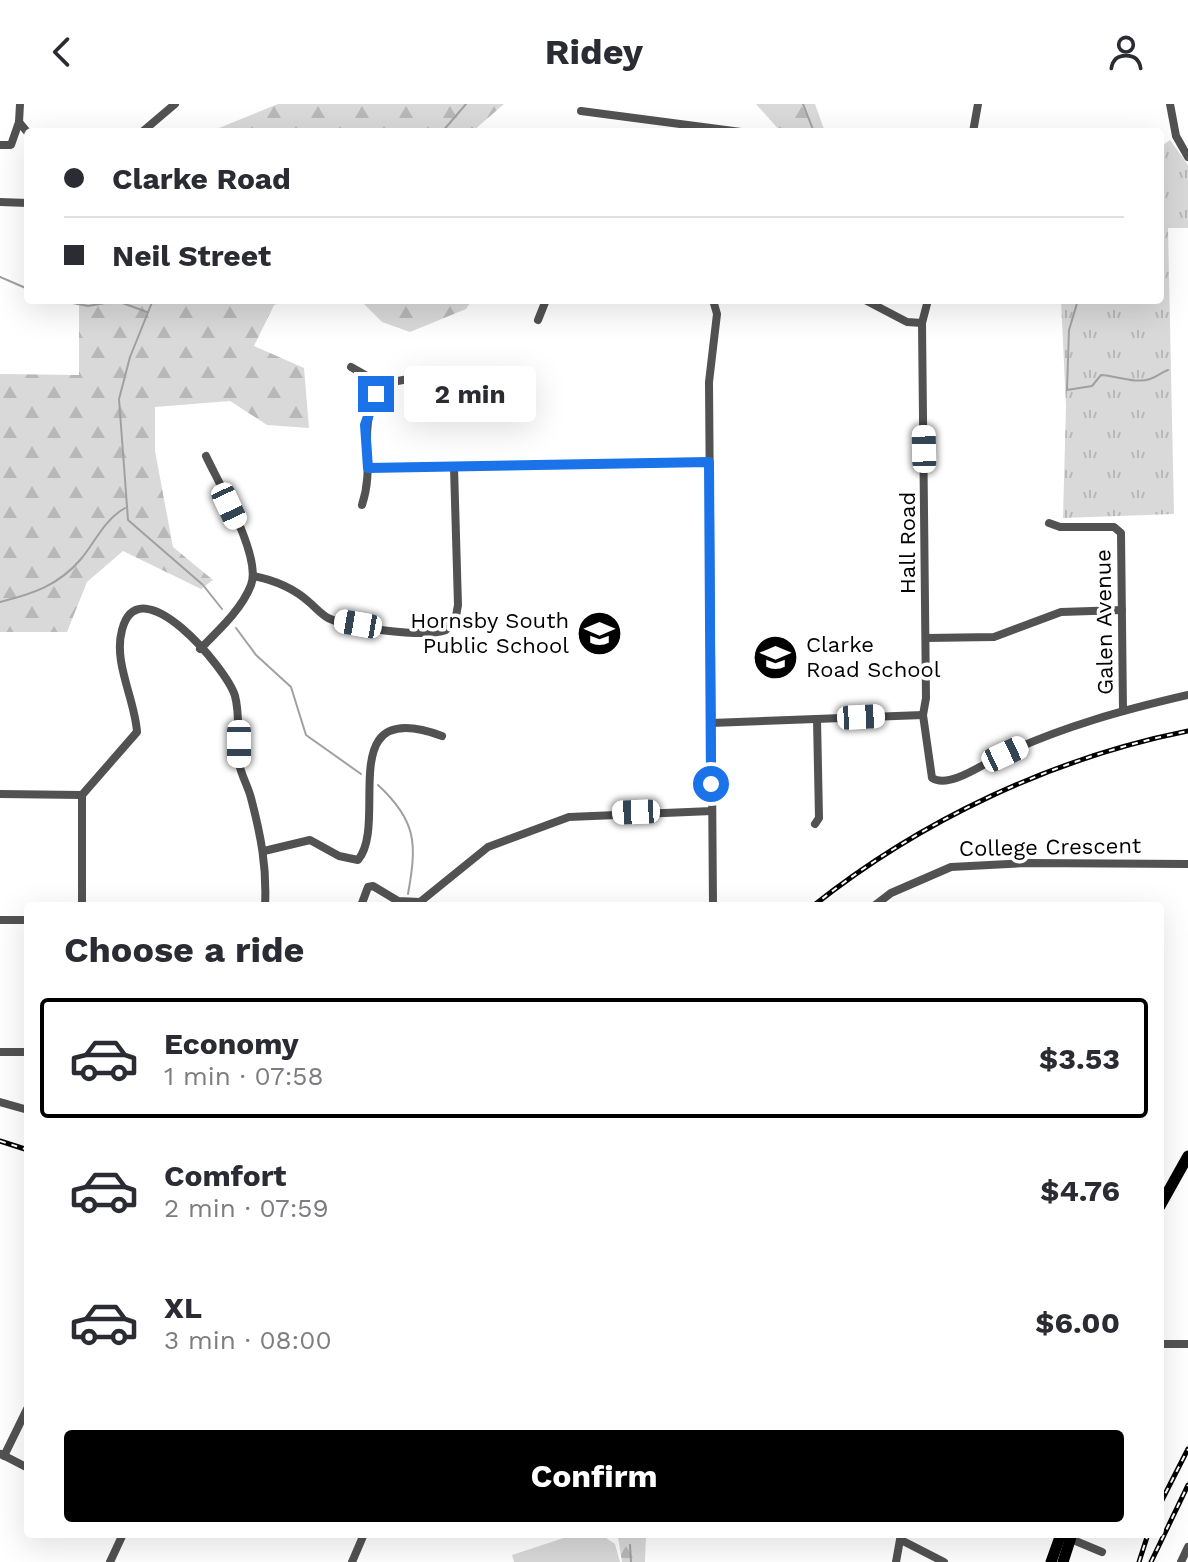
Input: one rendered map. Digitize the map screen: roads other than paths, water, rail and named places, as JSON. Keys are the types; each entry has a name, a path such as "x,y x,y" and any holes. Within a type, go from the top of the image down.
{"main road":[{"path":"1164,1199 1188,1156"},
{"path":"1051,1562 1065,1538"},
{"path":"1063,1562 1066,1538"}],"street":[{"path":"0,145 15,141 20,104"},
{"path":"147,128 175,104"},
{"path":"974,128 978,104"},
{"path":"1170,104 1176,136 1188,157"},
{"path":"581,111 711,128"},
{"path":"19,122 24,128"},
{"path":"0,202 24,203"},
{"path":"538,320 544,304"},
{"path":"713,902 709,382 717,314 714,304"},
{"path":"873,304 907,322 922,323"},
{"name":"Hall Road","path":"927,304 922,323 926,638 923,715 928,732 929,773 937,781 956,777 1063,729 1123,711"},
{"path":"351,367 381,384 447,372"},
{"path":"362,505 368,468 365,425 381,384"},
{"path":"200,649 241,601 253,576 251,556 206,456"},
{"path":"368,468 709,462"},
{"path":"253,576 273,580 295,591 330,619 429,633 446,630 456,616 454,467"},
{"name":"Galen Avenue","path":"1049,523 1060,527 1116,527 1121,533 1123,711"},
{"path":"82,902 82,795 137,732 120,645 122,627 135,611 146,607 160,611 229,682 235,697 239,763 264,851 265,902"},
{"path":"926,638 994,637 1061,612 1122,610"},
{"path":"1123,711 1188,695"},
{"path":"711,723 923,715"},
{"path":"815,824 819,818 817,719"},
{"path":"264,851 310,840 339,856 358,860 365,844 371,764 379,743 402,727 418,727 442,736"},
{"path":"0,794 82,795"},
{"path":"420,902 488,847 569,817 712,811"},
{"name":"College Crescent","path":"879,902 891,893 951,867 1026,863 1188,864"},
{"path":"362,902 368,887 380,888 402,902"},
{"path":"0,920 24,920"},
{"path":"0,1052 24,1052"},
{"path":"0,1102 24,1109"},
{"path":"1164,1344 1188,1344"},
{"path":"24,1414 2,1455 24,1466"},
{"path":"110,1562 121,1538"},
{"path":"352,1562 362,1538"},
{"path":"896,1562 901,1538"},
{"path":"903,1538 944,1562"},
{"path":"1070,1538 1102,1552"},
{"path":"1181,1562 1188,1547"}],"waterway":[{"path":"445,128 466,104"},
{"path":"803,104 812,128"},
{"path":"0,277 24,287"},
{"path":"78,304 100,304"},
{"path":"125,304 147,312"},
{"path":"151,304 130,357 119,399 128,520 203,585 222,609"},
{"path":"1077,304 1069,330 1067,390 1092,386 1101,375 1145,380 1168,370"},
{"path":"0,602 34,592 63,576 81,559 111,519 125,508"},
{"path":"236,628 256,655 291,687 306,735 361,774"},
{"path":"378,785 400,810 411,834 413,861 408,894"},
{"path":"630,1545 631,1562"}],"railway":[{"path":"818,902 898,846 990,796 1088,758 1188,731"},
{"path":"0,1141 24,1149"},
{"path":"1164,1496 1188,1449"},
{"path":"1164,1535 1188,1485"},
{"path":"1139,1562 1147,1538"},
{"path":"1151,1562 1163,1538"}],"place":[{"name":"Hornsby South Public School","path":"600,633"},
{"name":"Clarke Road School","path":"775,657"}]}
